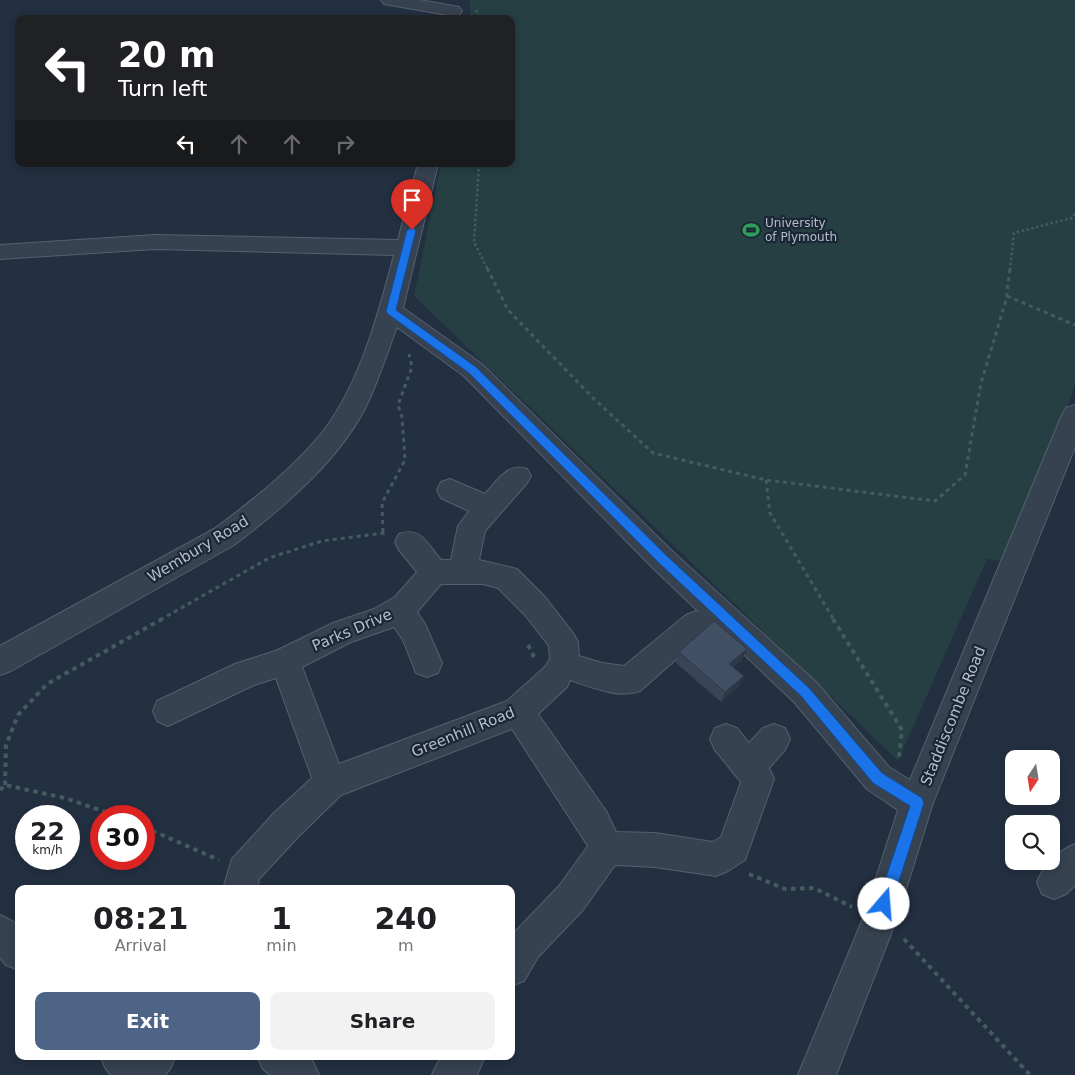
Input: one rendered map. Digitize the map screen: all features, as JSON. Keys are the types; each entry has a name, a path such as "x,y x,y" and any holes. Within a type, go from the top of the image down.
{"street":[{"path":"390,0 453,10"},
{"name":"Wembury Road","path":"0,661 224,536 255,514 291,482 333,436 357,399 391,311 427,167"},
{"path":"0,252 155,242 407,248"},
{"path":"391,311 473,370 663,560 805,692 878,778 918,803"},
{"name":"Staddiscombe Road","path":"817,1075 879,921 918,803 1075,415"},
{"path":"449,572 472,526 518,476"},
{"path":"450,490 489,508"},
{"path":"396,537 449,572 483,572 507,578 555,630 563,642 565,660 563,664 602,677 629,681 696,624"},
{"name":"Parks Drive","path":"168,711 246,674 285,660 343,632 382,619 406,606 449,572"},
{"path":"399,610 415,633 427,663"},
{"path":"285,660 330,783"},
{"name":"Greenhill Road","path":"242,880 286,825 330,783 518,712 556,677 563,664"},
{"path":"518,712 594,823 607,848"},
{"path":"607,848 655,850 716,859 733,848 758,778 726,739"},
{"path":"749,767 774,740"},
{"path":"515,962 526,946 571,898 607,848"},
{"path":"0,933 15,948"},
{"path":"123,1060 139,1075 152,1060"},
{"path":"281,1060 300,1075"},
{"path":"451,1075 460,1068 464,1060"}],"path":[{"path":"480,167 474,242 508,310 593,398 653,453 766,480 935,501 965,475 981,383 1006,296 1014,233 1072,218 1075,213"},
{"path":"1006,296 1075,325"},
{"path":"0,790 5,784 6,745 18,716 47,684 269,558 322,542 396,537 382,503 405,460 402,417 398,405 412,367 406,340 391,311"},
{"path":"766,480 770,513 902,730 898,761"},
{"path":"0,756 6,754"},
{"path":"5,784 65,798 90,807"},
{"path":"155,833 242,880"},
{"path":"716,859 784,889 814,888 879,921 909,942 1030,1075"}],"green space":[{"name":"University of Plymouth","path":"470,0 1075,0 1075,385 1016,563 987,559 898,761 414,296 440,167 515,167 515,15 470,15"}],"building":[{"path":"714,621 747,649 729,664 744,676 725,692 679,652"}],"place":[{"name":"University of Plymouth","path":"751,230"}],"route":[{"path":"412,230 391,311 473,370 663,560 805,692 878,778 918,803 884,904"}]}
